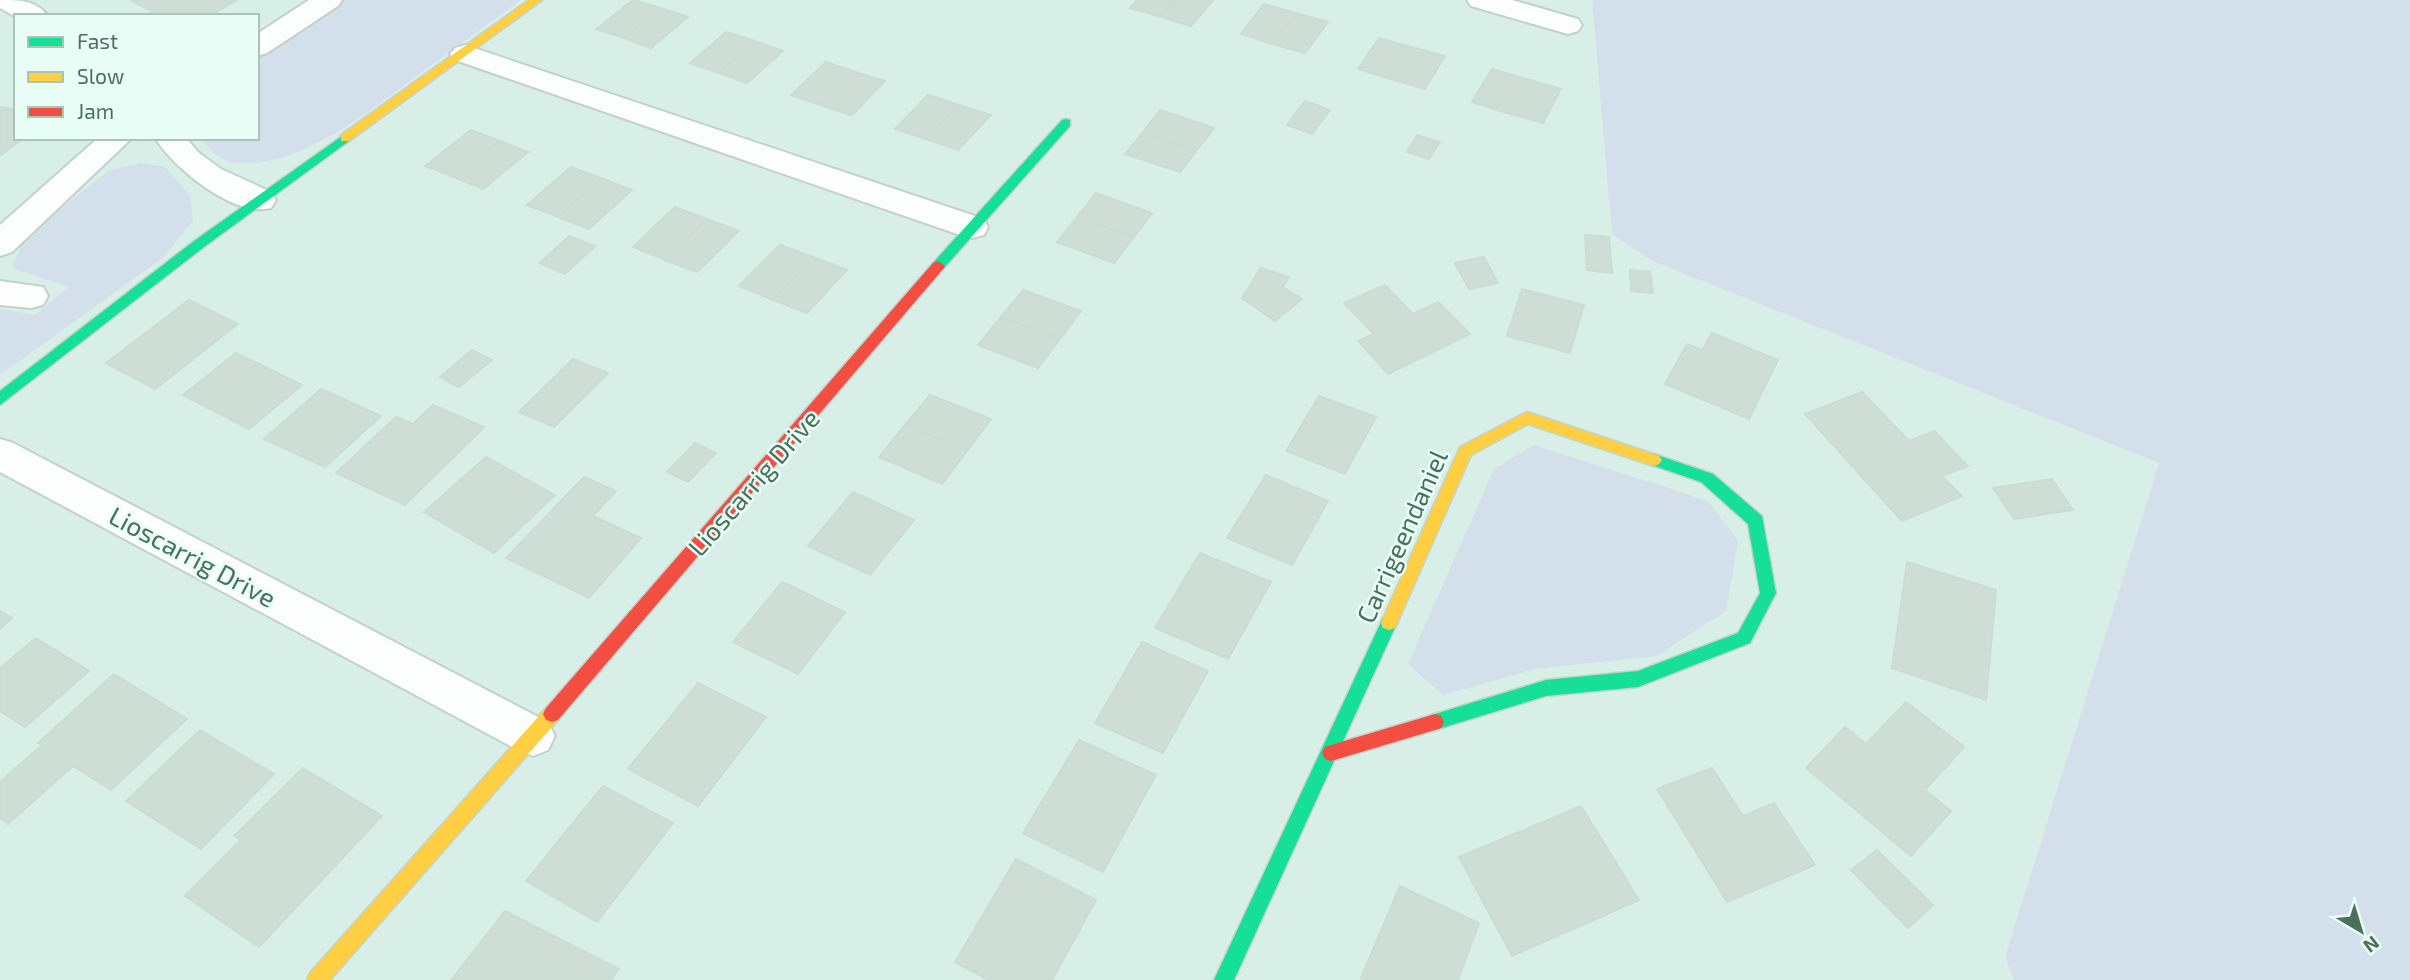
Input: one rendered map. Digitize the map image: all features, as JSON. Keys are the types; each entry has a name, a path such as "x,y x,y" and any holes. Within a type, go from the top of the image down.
{"street":[{"path":"7,0 31,14"},
{"path":"259,46 328,0"},
{"path":"0,398 260,200 536,0"},
{"path":"1481,0 1568,25"},
{"path":"465,54 972,227"},
{"name":"Lioscarrig Drive","path":"317,980 533,736 972,227 1066,123"},
{"path":"0,244 115,140"},
{"path":"171,140 179,153 212,179 260,200"},
{"name":"Carrigeendaniel","path":"1224,980 1331,753 1465,451 1527,418 1707,478 1756,521 1768,593 1744,638 1638,679 1546,688 1331,753"},
{"name":"Lioscarrig Drive","path":"0,454 533,736"}],"shaded area":[{"path":"0,0 1592,0 1612,234 1652,261 2159,463 2005,957 2014,980 0,980"},
{"path":"345,0 521,0 336,132 288,156 263,162 233,162 212,151 202,140 259,140 259,58"},
{"path":"1592,0 2410,0 2410,980 2014,980 2005,957 2159,463 1652,261 1612,234"},
{"path":"140,163 165,167 190,196 193,220 164,257 0,375 0,309 35,315 69,287 12,268 24,238 108,171"},
{"path":"1534,445 1708,501 1738,541 1726,611 1656,656 1535,669 1443,695 1408,664 1494,469"}],"building":[{"path":"237,0 213,14 147,14 152,11 132,1"},
{"path":"633,0 661,8 624,38 596,29"},
{"path":"1137,0 1175,0 1161,17 1130,8"},
{"path":"1175,0 1213,0 1191,26 1161,17"},
{"path":"1264,4 1296,13 1273,44 1241,34"},
{"path":"661,8 688,17 651,48 624,38"},
{"path":"1296,13 1328,22 1305,53 1273,44"},
{"path":"726,32 755,41 719,73 690,63"},
{"path":"1379,38 1412,47 1391,79 1358,69"},
{"path":"755,41 783,51 747,83 719,73"},
{"path":"1412,47 1445,56 1425,89 1391,79"},
{"path":"826,62 855,72 821,105 791,95"},
{"path":"1492,69 1526,79 1507,113 1472,102"},
{"path":"855,72 885,81 852,115 821,105"},
{"path":"1526,79 1561,89 1543,123 1507,113"},
{"path":"928,95 959,105 926,139 895,129"},
{"path":"1305,101 1330,110 1312,134 1287,125"},
{"path":"959,105 991,115 958,150 926,139"},
{"path":"0,109 14,110 14,140 20,140 0,156"},
{"path":"1160,110 1214,128 1197,150 1143,132"},
{"path":"471,130 500,141 454,177 425,166"},
{"path":"1143,132 1197,150 1180,172 1125,154"},
{"path":"1417,135 1440,142 1429,159 1407,152"},
{"path":"500,141 528,152 483,189 454,177"},
{"path":"571,167 601,178 558,217 527,205"},
{"path":"601,178 632,190 589,229 558,217"},
{"path":"1096,193 1152,213 1134,237 1077,217"},
{"path":"675,207 707,219 665,260 633,247"},
{"path":"1077,217 1134,237 1114,263 1057,242"},
{"path":"707,219 739,231 697,272 665,260"},
{"path":"1585,235 1609,237 1612,273 1587,270"},
{"path":"569,236 595,246 565,274 540,263"},
{"path":"780,245 813,257 773,300 739,286"},
{"path":"813,257 847,270 807,313 773,300"},
{"path":"1484,257 1498,283 1469,289 1455,263"},
{"path":"1261,268 1289,277 1283,287 1302,299 1275,321 1242,298"},
{"path":"1630,270 1650,272 1653,293 1631,291"},
{"path":"1385,285 1413,314 1438,302 1470,334 1388,374 1358,341 1374,334 1344,303"},
{"path":"1522,289 1584,305 1570,353 1507,336"},
{"path":"1023,290 1081,311 1060,339 1001,317"},
{"path":"189,300 238,324 155,389 106,363"},
{"path":"1001,317 1060,339 1038,368 978,345"},
{"path":"1712,333 1778,360 1749,419 1665,384 1687,344 1702,350"},
{"path":"472,350 492,360 459,387 440,377"},
{"path":"236,353 302,385 249,429 183,395"},
{"path":"573,359 608,373 554,427 519,412"},
{"path":"321,389 381,416 325,467 264,439"},
{"path":"1862,392 1909,441 1934,431 1968,466 1942,476 1962,496 1902,521 1805,414"},
{"path":"930,395 991,419 967,451 905,425"},
{"path":"1319,396 1376,417 1345,474 1286,451"},
{"path":"433,405 484,427 405,505 336,473 396,417 413,424"},
{"path":"905,425 967,451 942,484 879,457"},
{"path":"695,443 716,453 688,482 667,472"},
{"path":"486,457 555,495 494,553 424,512"},
{"path":"1266,475 1328,501 1292,565 1227,538"},
{"path":"584,477 616,491 593,516 641,538 589,598 506,558"},
{"path":"2052,479 2073,510 2014,519 1993,488"},
{"path":"853,492 914,520 870,575 808,546"},
{"path":"1200,553 1271,582 1228,659 1155,628"},
{"path":"1907,562 1996,590 1986,700 1892,668"},
{"path":"782,582 845,612 798,674 733,642"},
{"path":"0,611 12,618 0,629"},
{"path":"36,638 89,671 25,727 0,711 0,668"},
{"path":"1142,642 1208,671 1163,753 1095,723"},
{"path":"114,674 187,719 111,790 73,766 8,824 0,818 0,782 42,745 38,743"},
{"path":"698,683 766,717 698,806 628,769"},
{"path":"1906,702 1964,747 1925,790 1951,811 1911,856 1806,768 1845,727 1866,744"},
{"path":"200,730 274,774 201,849 126,801"},
{"path":"1079,740 1156,775 1103,872 1023,833"},
{"path":"303,768 382,816 259,947 185,896 241,840 234,836"},
{"path":"1712,768 1743,816 1774,803 1815,865 1727,902 1657,789"},
{"path":"603,786 673,823 597,922 526,881"},
{"path":"1581,806 1639,900 1512,956 1459,857"},
{"path":"1877,850 1933,905 1908,928 1851,870"},
{"path":"1016,859 1096,900 1052,980 988,980 955,962"},
{"path":"1400,886 1479,923 1458,980 1361,978"},
{"path":"505,911 619,969 611,980 452,979"}],"traffic: fast":[{"path":"938,266 1066,123"},
{"path":"0,399 199,244 345,138"},
{"path":"1435,722 1546,688 1638,679 1744,638 1768,593 1756,521 1707,478 1654,460"},
{"path":"1224,980 1389,623"}],"traffic: slow":[{"path":"345,138 536,0"},
{"path":"1389,623 1465,451 1527,418 1654,460"},
{"path":"317,980 552,714"}],"traffic: jam":[{"path":"552,714 938,266"},
{"path":"1331,753 1435,722"}]}
